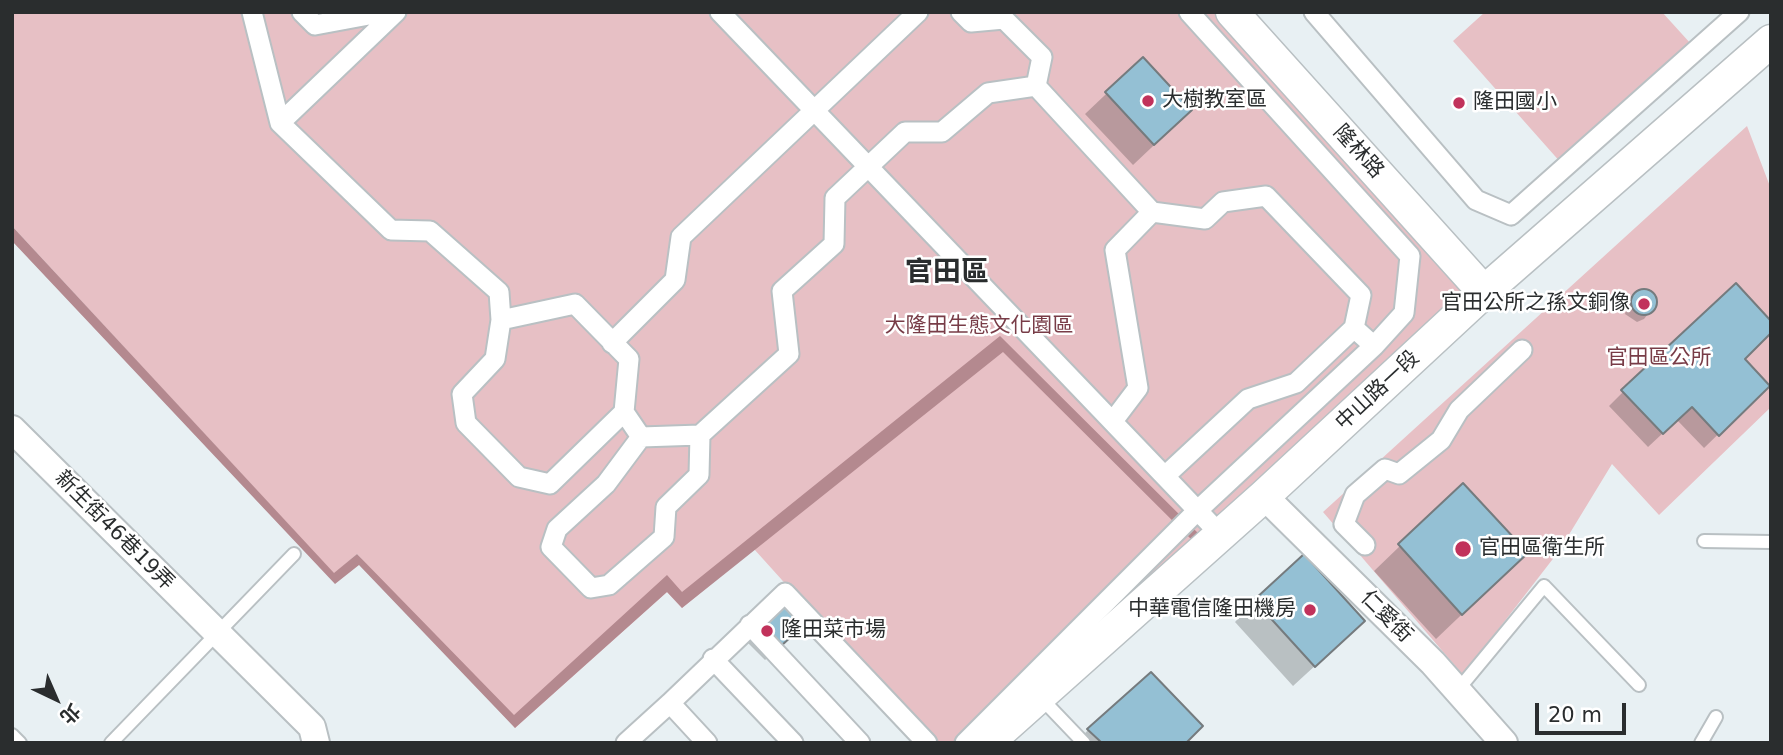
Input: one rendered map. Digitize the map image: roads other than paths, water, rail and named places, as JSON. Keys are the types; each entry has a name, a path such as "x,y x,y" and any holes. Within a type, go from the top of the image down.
{"street":[{"path":"252,12 280,123 391,230 430,231 499,292 501,320 495,359 462,394 466,424 519,477 550,484 624,412"},
{"path":"302,12 315,25 384,12"},
{"path":"280,123 396,12"},
{"path":"720,12 1221,535"},
{"path":"612,343 675,280 681,237 918,12"},
{"path":"961,12 971,22 1004,19 1042,57 1036,86"},
{"path":"965,743 1197,511 1374,346 1404,313 1410,256 1189,12"},
{"name":"隆林路","path":"1232,12 1483,292"},
{"path":"1314,12 1476,200 1511,215 1739,12"},
{"name":"中山路一段","path":"987,743 1264,496 1483,292 1771,41"},
{"path":"641,437 700,435 789,354 782,291 834,244 835,198 905,132 942,132 988,93 1036,86"},
{"path":"1036,86 1152,212 1205,219 1223,202 1266,196 1361,295 1354,328 1296,383 1248,399 1165,476"},
{"path":"1113,421 1138,388 1115,250 1152,212"},
{"path":"501,320 575,304 629,359 624,412 641,437"},
{"path":"1354,328 1374,346"},
{"path":"1365,545 1344,524 1355,495 1385,470 1399,474 1441,440 1459,410 1522,350"},
{"path":"641,437 606,484 557,529 551,547 591,588 609,585 664,537 666,507 699,475 700,435"},
{"name":"新生街46巷19弄","path":"16,439 312,727 316,743"},
{"name":"仁愛街","path":"1264,496 1457,691 1504,743"},
{"path":"626,743 785,593 927,743"},
{"path":"750,625 860,743"},
{"path":"713,659 793,743"},
{"path":"670,703 707,743"}],"lane":[{"path":"1704,541 1771,542"},
{"path":"111,743 294,554"},
{"path":"1457,691 1544,586 1639,685"},
{"path":"1039,696 1084,743"},
{"path":"1701,743 1716,717"},
{"path":"12,735 20,743"}],"place":[{"name":"大樹教室區","path":"1148,101"},
{"name":"隆田國小","path":"1459,103"},
{"name":"官田公所之孫文銅像","path":"1644,304"},
{"name":"官田區衛生所","path":"1463,549"},
{"name":"中華電信隆田機房","path":"1310,610"},
{"name":"隆田菜市場","path":"767,631"}],"district":[{"name":"官田區","path":"947,274"}],"park label":[{"name":"大隆田生態文化園區","path":"979,327"},
{"name":"官田區公所","path":"1659,359"}]}
